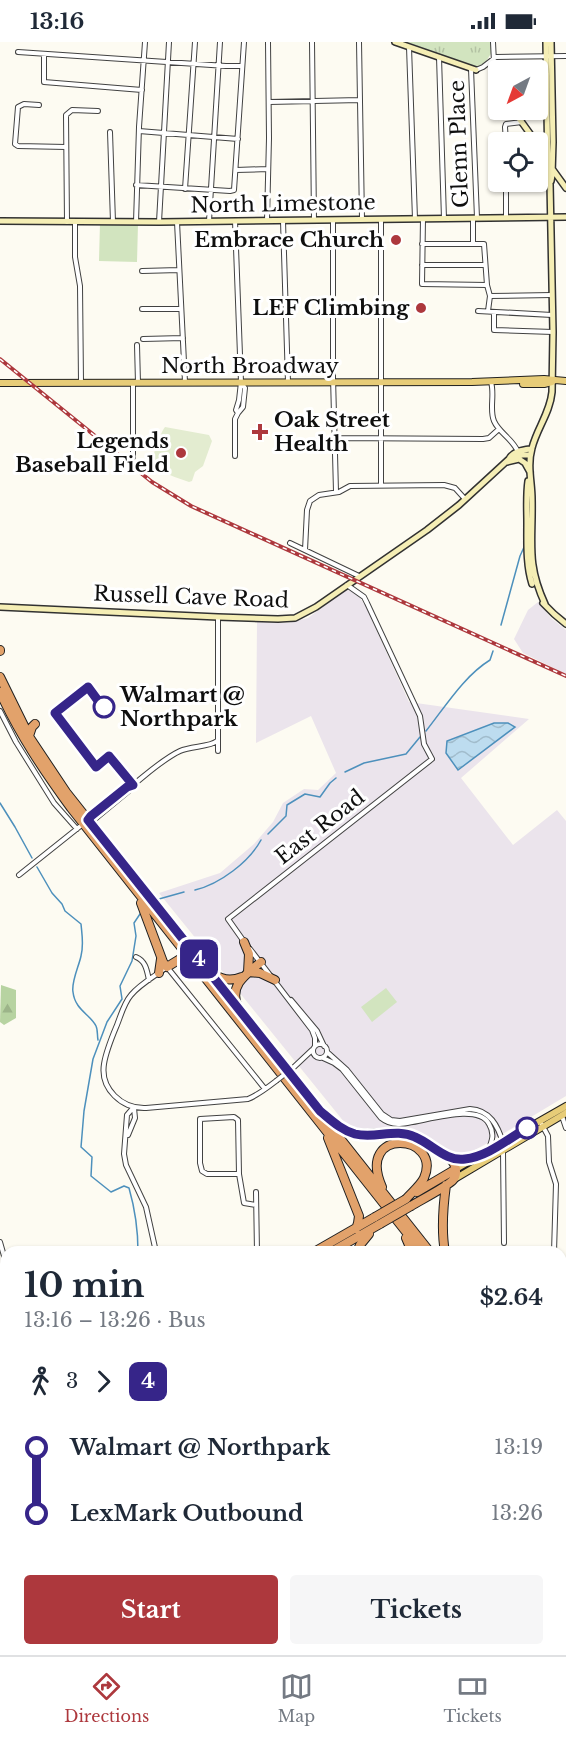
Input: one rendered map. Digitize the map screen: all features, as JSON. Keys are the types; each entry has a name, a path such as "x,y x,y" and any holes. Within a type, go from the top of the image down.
{"highway":[{"path":"0,677 22,723 35,724 29,736 83,824 207,969 425,1246"},
{"path":"0,692 13,720 39,764 83,824 417,1246"},
{"path":"134,888 145,910 160,956 167,967 180,959"},
{"path":"242,1014 236,1002 236,987 246,974 249,954 244,942"},
{"path":"160,956 180,959 196,966"},
{"path":"159,973 160,956"},
{"path":"207,969 219,978 230,980 246,974 261,963"},
{"path":"246,974 260,973 274,980"},
{"path":"230,980 236,987"},
{"path":"320,1111 340,1127 355,1134 402,1133 412,1136 454,1162 456,1169 449,1183 443,1227 445,1246"},
{"path":"325,1131 359,1216 356,1228"},
{"path":"389,1202 378,1178 377,1163 384,1149 399,1143 412,1144 417,1148 424,1156 427,1167 422,1182 408,1202"},
{"path":"448,1157 459,1160 476,1157"},
{"path":"345,1246 378,1220 456,1169"},
{"path":"408,1202 449,1183"},
{"path":"395,1218 410,1246"},
{"path":"324,1246 356,1228 378,1220"},
{"path":"360,1246 378,1220"},
{"path":"341,1246 342,1236"}],"main road":[{"name":"North Broadway","path":"0,383 501,382 538,384 566,381"},
{"path":"449,1183 562,1112 566,1106"},
{"path":"456,1169 503,1142 542,1124"}],"street":[{"path":"136,222 136,185 145,42"},
{"path":"159,222 169,42"},
{"path":"185,189 195,42"},
{"path":"209,221 219,42"},
{"path":"136,185 233,191 244,42"},
{"path":"267,220 268,42"},
{"path":"312,42 315,220"},
{"path":"359,42 362,219"},
{"path":"396,42 474,69 483,67 494,57 566,56"},
{"path":"493,42 494,60"},
{"path":"546,42 549,56"},
{"path":"551,42 549,56 552,169 550,183 552,392 549,410 531,452 527,500 528,566 533,586 540,599 566,624"},
{"path":"409,47 415,219"},
{"path":"18,51 242,66"},
{"path":"44,54 44,82 142,90"},
{"path":"439,57 444,219"},
{"name":"Glenn Place","path":"473,244 475,218 474,69"},
{"path":"269,102 360,100"},
{"path":"39,105 24,104 18,107 15,144 18,146 66,147"},
{"path":"548,156 550,108"},
{"path":"67,222 66,114 72,110 98,111"},
{"path":"505,132 505,126 509,123 522,122 528,132"},
{"path":"139,131 238,139"},
{"path":"110,132 113,222"},
{"path":"236,170 268,169"},
{"path":"552,169 566,188"},
{"path":"548,174 550,183"},
{"path":"506,192 506,218"},
{"name":"North Limestone","path":"0,221 159,222 566,217"},
{"path":"333,219 336,492"},
{"path":"381,219 381,485"},
{"path":"423,219 422,284 487,285"},
{"path":"235,456 235,419 243,407 245,388 241,382 236,220"},
{"path":"283,220 288,382"},
{"path":"177,221 185,382"},
{"path":"75,222 75,257 80,286 81,383"},
{"path":"423,244 484,244 494,330 553,332"},
{"path":"422,265 485,265"},
{"path":"142,271 179,270"},
{"path":"490,296 552,295"},
{"path":"142,309 181,309"},
{"path":"478,311 552,315"},
{"path":"143,339 183,338"},
{"path":"133,457 137,345"},
{"path":"491,382 492,416 499,429 515,445 518,452"},
{"path":"335,438 486,439 499,429"},
{"name":"Russell Cave Road","path":"0,607 218,617 295,618 308,612 427,530 465,499 510,456 518,452 531,452"},
{"path":"507,461 531,452"},
{"path":"507,461 519,459 525,463 530,473"},
{"path":"305,550 307,510 312,499 319,495 336,492 350,486 448,485 465,499"},
{"path":"290,543 360,577"},
{"name":"East Road","path":"244,942 228,919 432,759 424,744 420,716 367,603 364,597 347,585"},
{"path":"218,617 218,751"},
{"path":"0,711 16,742 54,803 83,824"},
{"path":"19,875 127,787 178,752 194,746 214,744 217,741"},
{"path":"244,942 312,1030 315,1038 313,1048 315,1057"},
{"path":"136,957 146,966 149,980"},
{"path":"265,1089 167,967 131,995 126,1002 104,1064 107,1086 124,1104 134,1108 146,1108 248,1099 265,1089 305,1060 315,1057 323,1058 338,1065 381,1118 390,1123 400,1124 461,1114 484,1117 488,1120 493,1133 488,1152"},
{"path":"286,995 314,1027 327,1052 347,1070 382,1114 388,1118 400,1121 470,1109 482,1111 491,1118 503,1142 504,1243"},
{"path":"294,1067 318,1044 324,1046"},
{"path":"323,1058 327,1052"},
{"path":"259,1081 269,1084 276,1081"},
{"path":"254,1096 259,1081"},
{"path":"124,1104 127,1115 124,1154 126,1165 146,1208 155,1246"},
{"path":"127,1115 134,1108"},
{"path":"134,1108 135,1118"},
{"path":"126,1138 135,1118 146,1108"},
{"path":"562,1112 566,1128"},
{"path":"239,1174 207,1174 202,1171 200,1119 237,1118 239,1174 244,1203 256,1205"},
{"path":"542,1124 548,1136 549,1162 556,1184 554,1246"},
{"path":"255,1192 256,1246"}],"shaded area":[{"path":"346,589 353,592 365,605 409,702 529,719 461,778 513,845 557,810 566,821 566,1096 471,1152 455,1155 422,1136 403,1130 349,1128 159,893 220,873 254,844 273,822 283,803 304,789 318,790 336,773 311,716 256,743 257,622 288,623 308,618"},
{"path":"538,602 551,618 566,630 566,674 523,653 514,639 528,610"}],"green space":[{"path":"406,42 491,42 492,52 485,63 476,67"},
{"path":"100,223 138,224 137,262 99,261"},
{"name":"Legends Baseball Field","path":"165,427 209,435 212,441 203,466 195,472 192,481 168,474 157,466 154,460 157,444"},
{"path":"1,985 16,990 16,1018 4,1025 0,1022"},
{"path":"386,988 397,1002 372,1022 361,1007"}],"water":[{"path":"494,723 508,723 515,727 458,770 446,753 447,741"}],"waterway":[{"path":"501,625 525,545"},
{"path":"426,731 463,683 490,660 493,651"},
{"path":"345,772 364,763 406,754 420,737"},
{"path":"268,834 286,816 287,805 305,794 320,797 336,778"},
{"path":"0,803 32,858"},
{"path":"195,890 214,883 233,871 249,856 261,840"},
{"path":"37,867 65,911 81,924 82,948 73,992 80,1008 96,1026 98,1040"},
{"path":"159,899 184,892"},
{"path":"138,1246 136,1220 129,1188 124,1186 111,1192 91,1176 92,1157 81,1147 84,1111 93,1059 107,1022 122,999 120,986 132,961 136,936 134,923 140,914"}],"railway":[{"path":"0,359 152,482 191,506 566,676"}],"bus line":[{"name":"4","path":"104,707 88,687 55,713 96,767 109,756 133,785 127,787 88,820 320,1111 346,1131 367,1135 402,1133 417,1137 448,1157 459,1160 488,1152 527,1128"}],"place":[{"name":"Embrace Church","path":"396,240"},
{"name":"LEF Climbing","path":"421,308"},
{"name":"Oak Street Health","path":"260,432"},
{"name":"Legends Baseball Field","path":"181,453"},
{"name":"Walmart @ Northpark","path":"104,707"}]}
